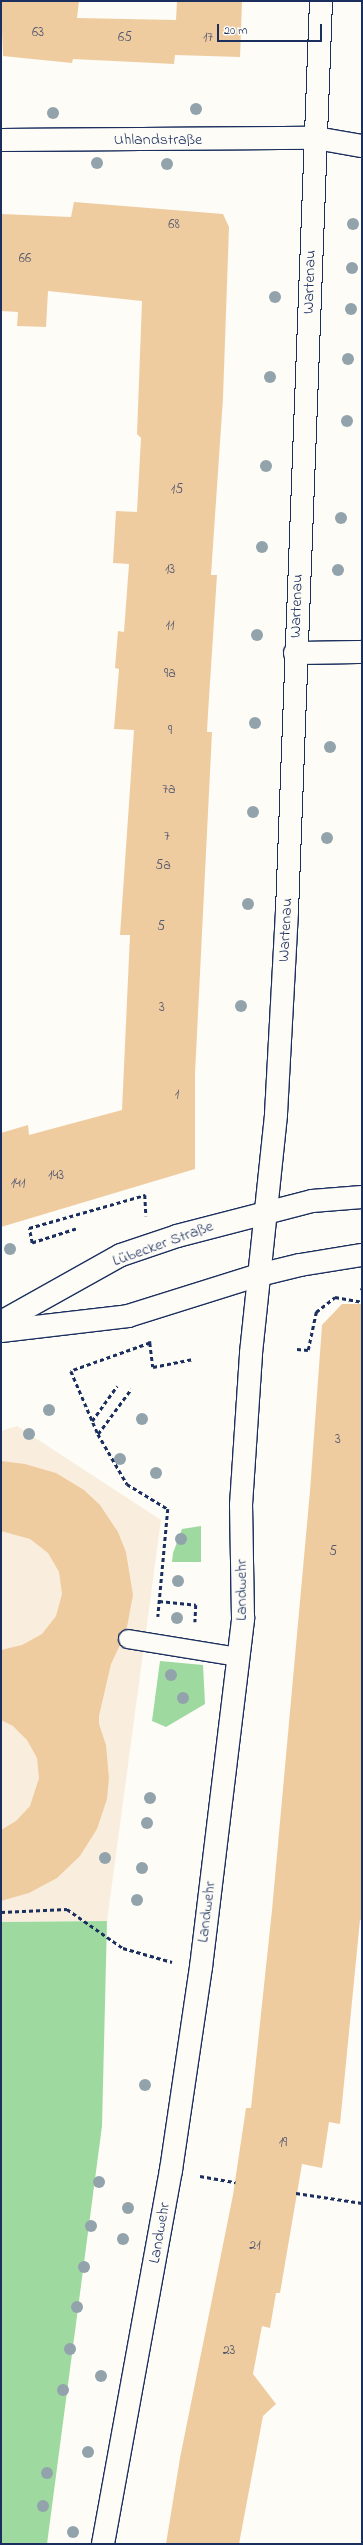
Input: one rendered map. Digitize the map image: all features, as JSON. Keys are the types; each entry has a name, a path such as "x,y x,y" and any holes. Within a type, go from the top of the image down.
{"main road":[{"name":"Wartenau","path":"259,1275 276,1114 284,956 321,1"},
{"name":"Uhlandstraße","path":"1,140 316,138 362,146"},
{"path":"295,653 362,652"},
{"name":"Lübecker Straße","path":"1,1322 121,1255 177,1236 266,1211 312,1201 362,1197"},
{"path":"1,1331 128,1316 259,1275 300,1265 362,1255"},
{"name":"Landwehr","path":"103,2544 171,2170 201,1967 243,1618 241,1505 259,1275"}],"lane":[{"path":"128,1639 238,1657"}],"path":[{"path":"76,1230 32,1243 29,1228 145,1196 146,1222"},
{"path":"297,1349 308,1350 316,1312 335,1297 362,1302"},
{"path":"150,1338 153,1367 193,1359"},
{"path":"150,1343 71,1371 98,1434 127,1484 168,1508 156,1643"},
{"path":"92,1421 118,1386"},
{"path":"98,1434 131,1389"},
{"path":"159,1601 196,1605 194,1624"},
{"path":"1,1912 67,1909 123,1948 166,1961 201,1967"},
{"path":"171,2170 235,2182"},
{"path":"296,2193 362,2203"}],"shaded area":[{"path":"17,1426 161,1520 107,1921 1,1922 1,1431"}],"green space":[{"path":"201,1526 201,1562 172,1562 173,1553 182,1529"},
{"path":"160,1661 203,1665 205,1704 166,1727 152,1721"},
{"path":"107,1921 102,2126 47,2544 1,2544 1,1922"}],"building":[{"path":"1,1 79,1 77,18 176,20 177,1 242,1 240,57 175,55 174,64 73,59 72,63 3,56"},
{"path":"74,202 223,214 229,227 223,398 211,575 217,575 207,732 212,732 195,1074 195,1169 1,1227 1,1133 28,1125 29,1135 122,1110 130,935 120,935 134,730 114,729 119,669 115,668 118,631 124,632 129,564 113,563 116,511 137,512 141,438 137,434 142,301 48,291 46,327 17,326 18,312 1,311 1,214 71,217"},
{"path":"342,1304 362,1304 362,1920 360,1920 340,2124 329,2122 322,2168 302,2164 280,2293 276,2293 270,2328 262,2326 253,2374 276,2404 263,2416 239,2544 166,2544 180,2458 233,2195 246,2108 251,2108 272,1910 310,1491 322,1325"},
{"path":"1,1461 25,1464 56,1473 84,1490 100,1505 118,1532 126,1552 133,1595 127,1627 118,1637 120,1645 111,1664 99,1716 99,1724 106,1745 109,1778 107,1799 97,1829 80,1856 57,1878 29,1893 1,1901 1,1830 16,1821 30,1806 39,1778 37,1758 27,1740 13,1726 1,1720 1,1650 22,1645 42,1634 56,1616 62,1594 59,1572 48,1553 30,1539 1,1531"}]}
